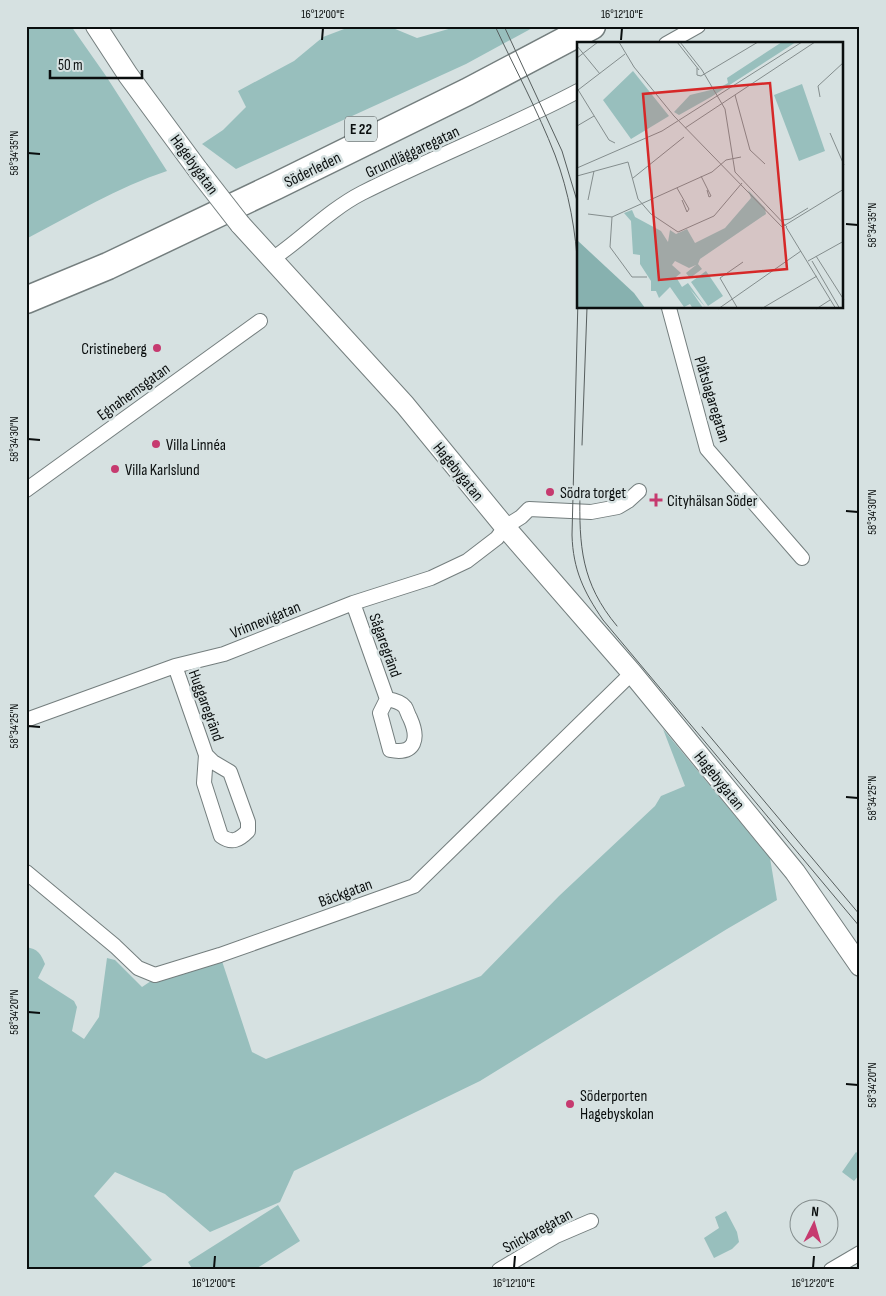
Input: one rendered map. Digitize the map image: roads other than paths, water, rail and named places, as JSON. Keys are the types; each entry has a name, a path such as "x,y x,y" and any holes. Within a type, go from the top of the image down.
{"highway":[{"name":"Söderleden","path":"26,284 98,254 262,176 459,80 564,26"},
{"name":"Söderleden","path":"26,300 108,266 276,186 467,92 592,26"}],"street":[{"name":"Hagebygatan","path":"96,26 128,75 240,224 405,405 504,527 632,673 796,872 860,966"},
{"path":"670,42 698,26"},
{"name":"Grundläggaregatan","path":"271,260 328,215 361,194 531,115 577,92"},
{"name":"Plåtslagaregatan","path":"669,309 707,449 802,558"},
{"name":"Egnahemsgatan","path":"26,490 260,321"},
{"name":"Vrinnevigatan","path":"26,720 175,666 224,654 353,603 431,578 468,561 497,538 504,527 529,509 591,512 618,507 639,491"},
{"name":"Sågaregränd","path":"353,603 387,699"},
{"name":"Huggaregränd","path":"175,666 206,756 204,784 221,836 226,840 233,841 242,837 248,831 248,822 230,772 206,756"},
{"name":"Bäckgatan","path":"26,872 115,946 138,968 155,975 220,955 414,886 632,673"},
{"name":"Hagebygatan","path":"825,914 860,942"},
{"name":"Snickaregatan","path":"499,1270 556,1236 591,1221"},
{"path":"831,1270 860,1254"}],"tram line":[{"path":"495,26 541,122 560,169 571,212 577,256"},
{"path":"504,26 562,151 577,201"},
{"path":"578,309 572,535 577,570 585,590 603,620 860,927"},
{"path":"582,445 587,309"},
{"path":"580,492 580,530 589,579 596,595 617,626"},
{"path":"702,727 860,915"}],"place":[{"name":"Cristineberg","path":"157,348"},
{"name":"Villa Linnéa","path":"156,444"},
{"name":"Villa Karlslund","path":"115,469"},
{"name":"Södra torget","path":"550,492"},
{"name":"Cityhälsan Söder","path":"656,500"},
{"name":"Söderporten Hagebyskolan","path":"570,1104"}]}
